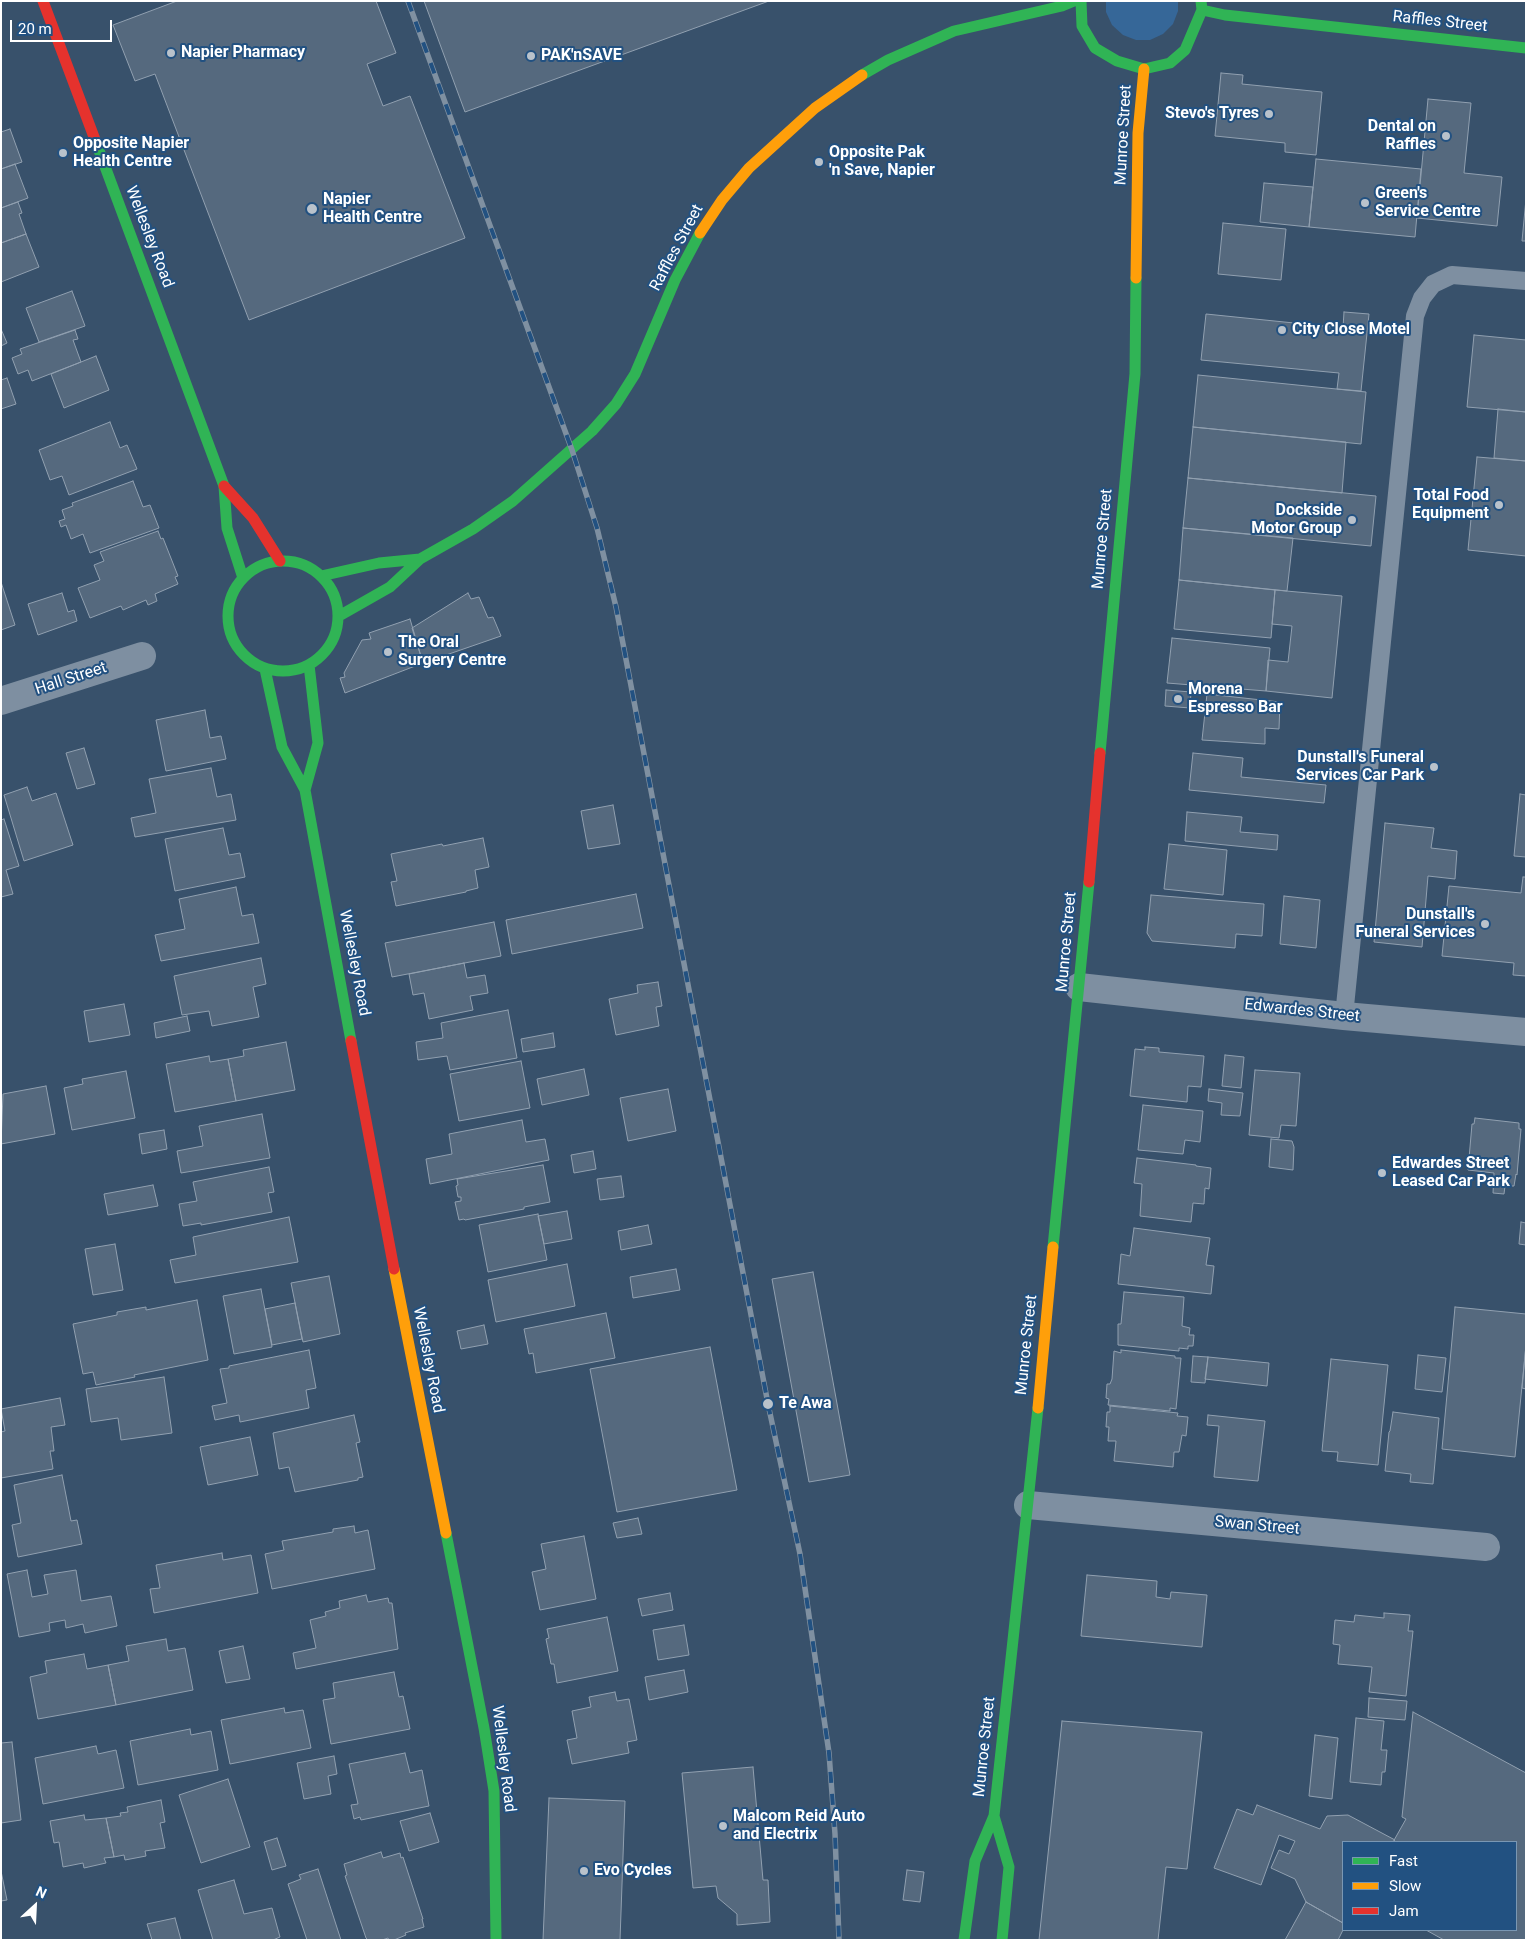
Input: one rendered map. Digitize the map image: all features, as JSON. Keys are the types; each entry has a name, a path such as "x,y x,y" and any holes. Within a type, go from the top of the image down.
{"street":[{"name":"Wellesley Road","path":"43,1 224,486 227,528 244,578"},
{"name":"Raffles Street","path":"339,616 390,587 420,559 473,529 513,501 572,450 616,404 635,374 675,280 696,239 722,200 749,168 814,108 888,60 954,30 1062,6 1074,1"},
{"path":"1081,1 1082,26 1095,48 1117,61 1144,69 1170,63 1184,50 1195,29 1202,5"},
{"name":"Raffles Street","path":"1202,5 1225,15 1526,48"},
{"name":"Munroe Street","path":"963,1937 974,1861 994,1816 1028,1505 1079,987 1135,374 1138,133 1144,69"},
{"name":"Wellesley Road","path":"224,486 253,518 270,548 280,561"},
{"name":"Raffles Street","path":"320,576 379,563 420,559"},
{"path":"280,561 302,564 320,576 330,588 336,601 339,616 335,636 324,653 308,665 294,670 280,671 265,669 249,660 237,646 230,629 228,611 233,594 244,578 266,564 280,561"},
{"name":"Hall Street","path":"1,701 142,656"},
{"name":"Wellesley Road","path":"305,790 318,743 308,665"},
{"name":"Wellesley Road","path":"265,669 282,747 305,790 390,1251 484,1728 494,1791 496,1940"},
{"name":"Edwardes Street","path":"1079,987 1344,1016 1526,1032"},
{"name":"Swan Street","path":"1028,1505 1486,1547"},
{"name":"Munroe Street","path":"994,1816 1009,1867 1002,1940"}],"lane":[{"path":"1344,1016 1416,316 1422,298 1434,284 1452,275 1526,280"}],"shaded area":[{"path":"1106,1 1178,1 1178,11 1173,24 1163,34 1150,40 1136,40 1123,35 1112,25 1106,12"}],"building":[{"name":"Napier Health Centre","path":"177,1 376,1 396,53 367,64 383,106 410,96 465,238 249,320 155,74 135,81 113,25"},
{"name":"PAK'nSAVE","path":"424,1 769,1 465,112"},
{"name":"Stevo's Tyres","path":"1221,73 1243,75 1242,84 1322,92 1316,155 1285,152 1285,143 1215,136"},
{"name":"Dental on Raffles","path":"1428,99 1471,103 1464,173 1502,177 1497,226 1417,218"},
{"path":"10,129 22,162 1,169 1,132"},
{"name":"Green's Service Centre","path":"1316,159 1421,169 1415,237 1309,227"},
{"path":"15,164 28,198 1,208 1,169"},
{"path":"1264,183 1313,187 1309,227 1260,222"},
{"path":"1526,199 1526,241 1522,241"},
{"path":"18,202 22,213 19,214 26,234 1,243 1,208"},
{"path":"1223,223 1286,229 1281,280 1218,274"},
{"path":"26,234 39,267 1,282 1,243"},
{"path":"72,291 85,326 39,342 26,308"},
{"path":"1344,312 1369,314 1361,391 1337,389 1339,373 1201,360 1206,314 1343,328"},
{"path":"1,329 7,343 1,346"},
{"path":"75,330 78,339 73,340 81,362 32,381 28,370 18,374 12,358 22,354 20,349"},
{"path":"1474,335 1526,340 1526,412 1467,407"},
{"path":"96,356 109,390 64,408 51,374"},
{"path":"1198,375 1366,392 1361,444 1193,427"},
{"path":"7,378 16,404 1,409 1,380"},
{"path":"1498,409 1526,412 1526,461 1494,458"},
{"path":"110,422 120,448 127,445 137,469 69,495 62,476 50,480 39,450"},
{"path":"1193,427 1346,442 1342,493 1188,478"},
{"name":"Total Food Equipment","path":"1477,457 1526,461 1526,556 1468,550"},
{"path":"1188,478 1376,496 1371,546 1183,528"},
{"path":"133,481 143,507 150,505 159,528 90,553 83,534 71,539 66,525 61,527 59,521 65,519 62,510 73,506 72,503"},
{"path":"1183,528 1293,538 1287,591 1179,580"},
{"path":"158,531 161,539 163,538 178,576 175,577 178,584 155,594 157,601 148,605 146,600 123,610 121,606 90,618 78,588 100,580 94,565 104,561 100,552"},
{"path":"1179,580 1275,590 1271,638 1174,629"},
{"path":"1,582 15,625 1,630"},
{"path":"1275,590 1342,596 1332,698 1266,691 1268,660 1288,662 1292,626 1272,624"},
{"path":"62,593 68,612 74,610 77,621 38,635 28,604"},
{"path":"468,593 471,599 479,597 488,618 493,617 501,636 423,663 412,628"},
{"name":"The Oral Surgery Centre","path":"410,619 423,663 345,693 340,678 345,677 344,673 362,640 371,639 369,633"},
{"path":"1172,638 1270,648 1266,691 1167,683"},
{"name":"Morena Espresso Bar","path":"1166,690 1191,692 1190,708 1165,706"},
{"path":"1207,694 1280,702 1279,729 1265,728 1265,744 1202,740"},
{"path":"205,710 210,738 221,736 226,759 166,771 156,720"},
{"path":"84,748 95,784 77,789 66,753"},
{"path":"1193,753 1243,758 1241,777 1326,785 1324,803 1189,790"},
{"path":"211,768 217,797 231,794 236,820 135,837 131,818 156,813 149,779"},
{"path":"27,787 32,801 56,793 73,845 24,861 4,795"},
{"path":"1520,794 1526,795 1526,857 1514,856"},
{"path":"613,805 620,844 588,849 581,811"},
{"path":"1187,812 1242,817 1240,832 1278,835 1277,850 1185,841"},
{"path":"4,819 19,866 6,870 13,894 1,897 1,820"},
{"path":"1385,823 1434,828 1431,848 1457,851 1455,879 1428,876 1422,947 1374,942"},
{"path":"223,828 229,855 240,853 245,877 175,891 165,839"},
{"path":"483,838 489,867 475,870 478,888 396,906 391,882 397,881 391,854"},
{"path":"1169,844 1227,850 1223,895 1164,889"},
{"name":"Dunstall's Funeral Services","path":"1523,877 1526,877 1526,976 1513,975 1514,963 1442,956 1449,886 1521,893"},
{"path":"236,887 242,916 253,914 259,943 161,961 155,935 185,929 179,899"},
{"path":"636,894 643,928 512,954 506,920"},
{"path":"1151,895 1264,904 1262,936 1236,934 1235,948 1152,941 1147,933"},
{"path":"1284,896 1320,900 1316,948 1280,944"},
{"path":"494,922 501,956 392,977 385,943"},
{"path":"261,958 266,984 253,987 259,1017 212,1026 209,1011 182,1015 174,976"},
{"path":"464,963 467,978 485,975 488,993 470,996 473,1010 429,1019 424,993 413,995 409,974"},
{"path":"658,982 662,1006 656,1007 659,1026 616,1035 609,999 638,993 637,985"},
{"path":"124,1004 130,1035 89,1042 84,1011"},
{"path":"508,1010 517,1058 450,1070 447,1056 418,1060 416,1042 443,1038 441,1023"},
{"path":"187,1016 190,1031 156,1038 154,1023"},
{"path":"553,1033 555,1047 523,1052 521,1039"},
{"path":"286,1042 295,1090 236,1101 228,1059 244,1056 243,1050"},
{"path":"1145,1047 1159,1048 1159,1052 1204,1056 1201,1087 1188,1086 1187,1102 1130,1096 1135,1049 1145,1050"},
{"path":"1225,1055 1244,1057 1241,1088 1222,1086"},
{"path":"209,1056 210,1062 228,1059 236,1101 175,1112 166,1064"},
{"path":"521,1061 530,1108 459,1121 450,1074"},
{"path":"584,1069 589,1095 542,1105 537,1079"},
{"path":"1255,1070 1300,1073 1296,1126 1281,1125 1279,1138 1249,1135"},
{"path":"126,1071 135,1118 72,1130 64,1088 83,1084 82,1079"},
{"path":"46,1086 55,1134 1,1144 3,1094"},
{"path":"668,1089 676,1131 628,1141 620,1098"},
{"path":"1209,1089 1243,1093 1240,1116 1221,1115 1222,1103 1208,1101"},
{"path":"1143,1105 1203,1111 1200,1142 1185,1140 1183,1154 1138,1150"},
{"path":"262,1114 270,1158 181,1173 177,1151 203,1146 199,1126"},
{"path":"1475,1118 1519,1123 1519,1129 1521,1129 1517,1175 1514,1186 1505,1186 1504,1194 1493,1193 1494,1173 1468,1170 1472,1124 1474,1124"},
{"path":"522,1120 526,1142 545,1139 549,1160 430,1184 426,1159 452,1154 449,1134"},
{"path":"164,1130 167,1149 142,1154 139,1134"},
{"path":"1271,1139 1292,1141 1294,1147 1293,1170 1269,1167"},
{"path":"593,1151 596,1169 574,1173 571,1155"},
{"path":"1137,1158 1211,1168 1209,1189 1205,1188 1204,1204 1193,1203 1191,1222 1140,1216 1142,1184 1134,1183"},
{"path":"543,1165 550,1202 524,1207 524,1209 459,1220 455,1202 461,1201 461,1197 458,1197 457,1179"},
{"path":"269,1167 274,1192 268,1193 272,1212 201,1225 201,1223 183,1226 179,1204 197,1201 193,1182"},
{"path":"621,1176 624,1197 600,1200 597,1179"},
{"path":"153,1185 158,1206 108,1215 104,1194"},
{"path":"567,1211 572,1239 544,1244 538,1216"},
{"path":"538,1214 547,1260 488,1272 479,1225"},
{"path":"289,1217 298,1262 175,1283 170,1260 196,1255 193,1237"},
{"path":"1521,1222 1526,1223 1526,1245 1519,1244"},
{"path":"648,1225 652,1244 621,1250 618,1231"},
{"path":"1134,1228 1210,1238 1206,1265 1214,1266 1211,1294 1118,1284 1121,1254 1130,1256"},
{"path":"115,1244 123,1290 93,1295 85,1249"},
{"path":"567,1264 575,1306 496,1322 488,1280"},
{"path":"676,1269 680,1290 633,1298 630,1277"},
{"path":"813,1272 850,1475 809,1482 772,1279"},
{"path":"329,1276 340,1334 303,1342 291,1283"},
{"path":"261,1289 272,1347 234,1354 223,1296"},
{"path":"1124,1292 1184,1297 1182,1326 1190,1328 1189,1335 1194,1335 1193,1346 1188,1346 1188,1349 1179,1348 1179,1351 1118,1345 1118,1324 1121,1324"},
{"path":"197,1300 208,1360 96,1385 93,1372 83,1374 73,1324 117,1315 117,1312 146,1307 146,1310"},
{"path":"295,1303 302,1339 272,1345 265,1309"},
{"path":"1455,1307 1526,1314 1526,1345 1515,1457 1442,1449"},
{"path":"606,1313 615,1358 536,1373 533,1353 529,1354 524,1329"},
{"path":"484,1325 488,1344 461,1349 457,1331"},
{"path":"1526,1345 1526,1389 1522,1388"},
{"path":"710,1347 737,1490 617,1512 590,1369"},
{"path":"309,1350 316,1388 306,1390 309,1408 240,1422 239,1415 215,1420 212,1406 227,1403 220,1369"},
{"path":"1121,1350 1181,1358 1176,1409 1170,1408 1170,1411 1108,1405 1109,1399 1106,1398 1107,1384 1110,1384 1112,1379 1114,1351 1121,1353"},
{"path":"1418,1355 1446,1358 1442,1392 1415,1389"},
{"path":"1193,1356 1208,1357 1205,1383 1191,1382"},
{"path":"1208,1357 1269,1363 1267,1386 1205,1379"},
{"path":"1331,1359 1388,1365 1378,1465 1337,1461 1338,1452 1322,1451"},
{"path":"164,1377 172,1433 121,1440 118,1418 91,1422 86,1389"},
{"path":"60,1398 65,1425 51,1427 54,1451 50,1451 53,1469 1,1478 1,1432 5,1431 1,1409"},
{"path":"1110,1406 1178,1413 1177,1416 1188,1417 1186,1436 1182,1435 1179,1452 1174,1452 1173,1467 1114,1461 1116,1441 1108,1441 1109,1427 1106,1427 1107,1412 1110,1412"},
{"path":"1393,1412 1439,1418 1433,1484 1410,1482 1411,1474 1385,1471"},
{"path":"354,1415 360,1442 356,1443 363,1477 358,1478 358,1480 295,1492 289,1467 279,1469 273,1433"},
{"path":"1208,1415 1265,1421 1258,1481 1214,1477 1219,1426 1207,1425"},
{"path":"250,1437 258,1475 208,1485 200,1447"},
{"path":"62,1475 71,1521 77,1520 82,1544 18,1557 12,1525 21,1523 14,1485"},
{"path":"638,1518 642,1534 617,1538 613,1523"},
{"path":"354,1526 355,1533 368,1530 375,1569 272,1589 265,1554 284,1550 282,1541 333,1532 333,1529"},
{"path":"584,1536 596,1599 540,1610 532,1572 546,1569 541,1544"},
{"path":"222,1553 223,1560 251,1555 258,1593 154,1613 150,1589 160,1588 156,1565"},
{"path":"27,1570 32,1597 48,1594 44,1575 76,1570 81,1601 111,1596 117,1626 85,1633 83,1624 66,1628 65,1620 49,1623 50,1631 19,1637 7,1574"},
{"path":"1087,1575 1157,1581 1156,1597 1170,1599 1171,1592 1207,1595 1202,1647 1081,1636"},
{"path":"670,1593 673,1610 642,1616 638,1599"},
{"path":"366,1595 368,1602 388,1598 389,1603 392,1603 398,1649 296,1669 293,1653 316,1648 310,1620 326,1616 325,1612 340,1608 339,1601"},
{"path":"1384,1613 1410,1615 1408,1631 1413,1631 1406,1696 1369,1692 1372,1667 1338,1664 1340,1645 1333,1644 1335,1620 1354,1622 1355,1615 1384,1618"},
{"path":"607,1617 618,1671 557,1683 554,1664 551,1664 546,1639 549,1638 547,1629"},
{"path":"684,1625 689,1655 658,1660 653,1630"},
{"path":"166,1639 168,1651 185,1648 193,1690 116,1705 108,1665 129,1661 126,1646"},
{"path":"243,1646 250,1679 226,1683 219,1651"},
{"path":"84,1654 87,1669 108,1665 116,1705 38,1719 30,1677 47,1673 45,1661"},
{"path":"684,1670 688,1692 649,1700 645,1677"},
{"path":"394,1672 399,1697 403,1696 410,1729 331,1744 323,1700 335,1698 333,1683"},
{"path":"615,1692 617,1701 629,1699 637,1740 627,1742 629,1753 572,1764 567,1740 577,1738 572,1711 591,1707 589,1697"},
{"path":"1369,1698 1407,1701 1405,1720 1368,1717"},
{"path":"284,1708 285,1713 303,1710 311,1748 230,1764 221,1720"},
{"path":"1413,1712 1526,1773 1526,1940 1444,1940 1428,1931 1517,1931 1517,1841 1394,1841 1406,1819 1402,1817"},
{"path":"1356,1718 1384,1721 1381,1750 1387,1750 1385,1772 1382,1772 1381,1785 1350,1782"},
{"path":"1062,1721 1202,1732 1187,1869 1166,1867 1158,1940 1039,1940"},
{"path":"190,1729 191,1735 211,1731 218,1770 138,1785 130,1741"},
{"path":"1315,1735 1338,1738 1332,1799 1309,1796"},
{"path":"12,1742 21,1820 1,1823 1,1743"},
{"path":"96,1746 98,1754 116,1750 124,1788 43,1804 35,1758"},
{"path":"405,1753 410,1773 422,1770 429,1806 361,1820 360,1817 354,1819 351,1805 358,1804 349,1764"},
{"path":"334,1756 337,1774 328,1776 331,1794 304,1799 297,1763"},
{"name":"Malcom Reid Auto and Electrix","path":"753,1767 763,1880 768,1880 770,1922 737,1925 737,1914 718,1898 716,1886 693,1888 682,1773"},
{"path":"228,1779 250,1847 201,1863 179,1795"},
{"name":"Evo Cycles","path":"549,1798 625,1801 620,1940 543,1940"},
{"path":"161,1800 165,1822 160,1823 165,1848 145,1851 146,1856 125,1860 124,1855 114,1857 106,1818 121,1816 120,1813 128,1812 127,1807"},
{"path":"1257,1805 1320,1829 1327,1816 1348,1815 1395,1840 1342,1841 1342,1922 1306,1902 1295,1879 1271,1868 1279,1850 1289,1854 1295,1841 1279,1835 1261,1885 1214,1868 1237,1809 1253,1815"},
{"path":"430,1813 439,1842 409,1851 400,1821"},
{"path":"84,1815 85,1820 106,1818 114,1857 104,1858 106,1863 84,1868 83,1863 63,1867 59,1842 54,1843 50,1821"},
{"path":"277,1838 286,1866 272,1870 264,1842"},
{"path":"381,1852 383,1858 400,1853 401,1858 403,1857 424,1927 405,1933 406,1935 394,1940 389,1940 388,1938 368,1940 345,1876 347,1875 344,1864"},
{"path":"318,1869 341,1940 307,1940 288,1884 301,1879 299,1875"},
{"path":"907,1870 924,1872 920,1902 903,1900"},
{"path":"1,1871 7,1900 1,1901"},
{"path":"234,1880 244,1914 272,1908 280,1937 273,1940 213,1940 198,1890"},
{"path":"1306,1902 1342,1922 1342,1931 1338,1940 1285,1940"},
{"path":"175,1918 181,1940 152,1940 147,1924"}],"railway":[{"path":"408,1 572,450 597,528 616,607 768,1404 800,1554 829,1753 835,1834 839,1940"}],"traffic: fast":[{"path":"862,75 888,60 954,31 1062,6 1074,1"},
{"path":"1081,1 1082,26 1095,48 1117,61 1144,69 1170,63 1185,50 1202,10 1201,1"},
{"path":"1202,10 1225,15 1526,48"},
{"path":"97,145 224,486 227,528 243,578"},
{"path":"339,616 390,587 420,559 473,529 513,501 592,431 616,404 635,374 675,280 700,233"},
{"path":"1100,753 1135,374 1136,278"},
{"path":"321,576 379,563 420,559"},
{"path":"283,561 304,565 322,577 334,595 338,616 334,637 322,655 304,667 283,671 262,667 244,655 232,637 228,616 232,595 244,577 262,565 283,561"},
{"path":"305,790 318,743 309,665"},
{"path":"265,669 282,747 305,790 351,1041"},
{"path":"1053,1247 1089,882"},
{"path":"964,1940 975,1861 994,1816 1038,1408"},
{"path":"446,1533 484,1728 494,1791 496,1940"},
{"path":"994,1816 1009,1867 1002,1940"}],"traffic: slow":[{"path":"1136,278 1138,133 1144,69"},
{"path":"700,233 722,200 749,168 815,108 862,75"},
{"path":"1038,1408 1053,1247"},
{"path":"394,1269 446,1533"}],"traffic: jam":[{"path":"43,1 97,145"},
{"path":"224,486 253,518 280,561"},
{"path":"1089,882 1100,753"},
{"path":"351,1041 394,1269"}],"place":[{"name":"Napier Pharmacy","path":"171,53"},
{"name":"PAK'nSAVE","path":"531,56"},
{"name":"Stevo's Tyres","path":"1269,114"},
{"name":"Dental on Raffles","path":"1446,136"},
{"name":"Opposite Napier Health Centre","path":"63,153"},
{"name":"Opposite Pak 'n Save, Napier","path":"819,162"},
{"name":"Green's Service Centre","path":"1365,203"},
{"name":"Napier Health Centre","path":"312,209"},
{"name":"City Close Motel","path":"1282,330"},
{"name":"Total Food Equipment","path":"1499,505"},
{"name":"Dockside Motor Group","path":"1352,520"},
{"name":"The Oral Surgery Centre","path":"388,652"},
{"name":"Morena Espresso Bar","path":"1178,699"},
{"name":"Dunstall's Funeral Services Car Park","path":"1434,767"},
{"name":"Dunstall's Funeral Services","path":"1485,924"},
{"name":"Edwardes Street Leased Car Park","path":"1382,1173"},
{"name":"Te Awa","path":"768,1404"},
{"name":"Malcom Reid Auto and Electrix","path":"723,1826"},
{"name":"Evo Cycles","path":"584,1871"}]}
